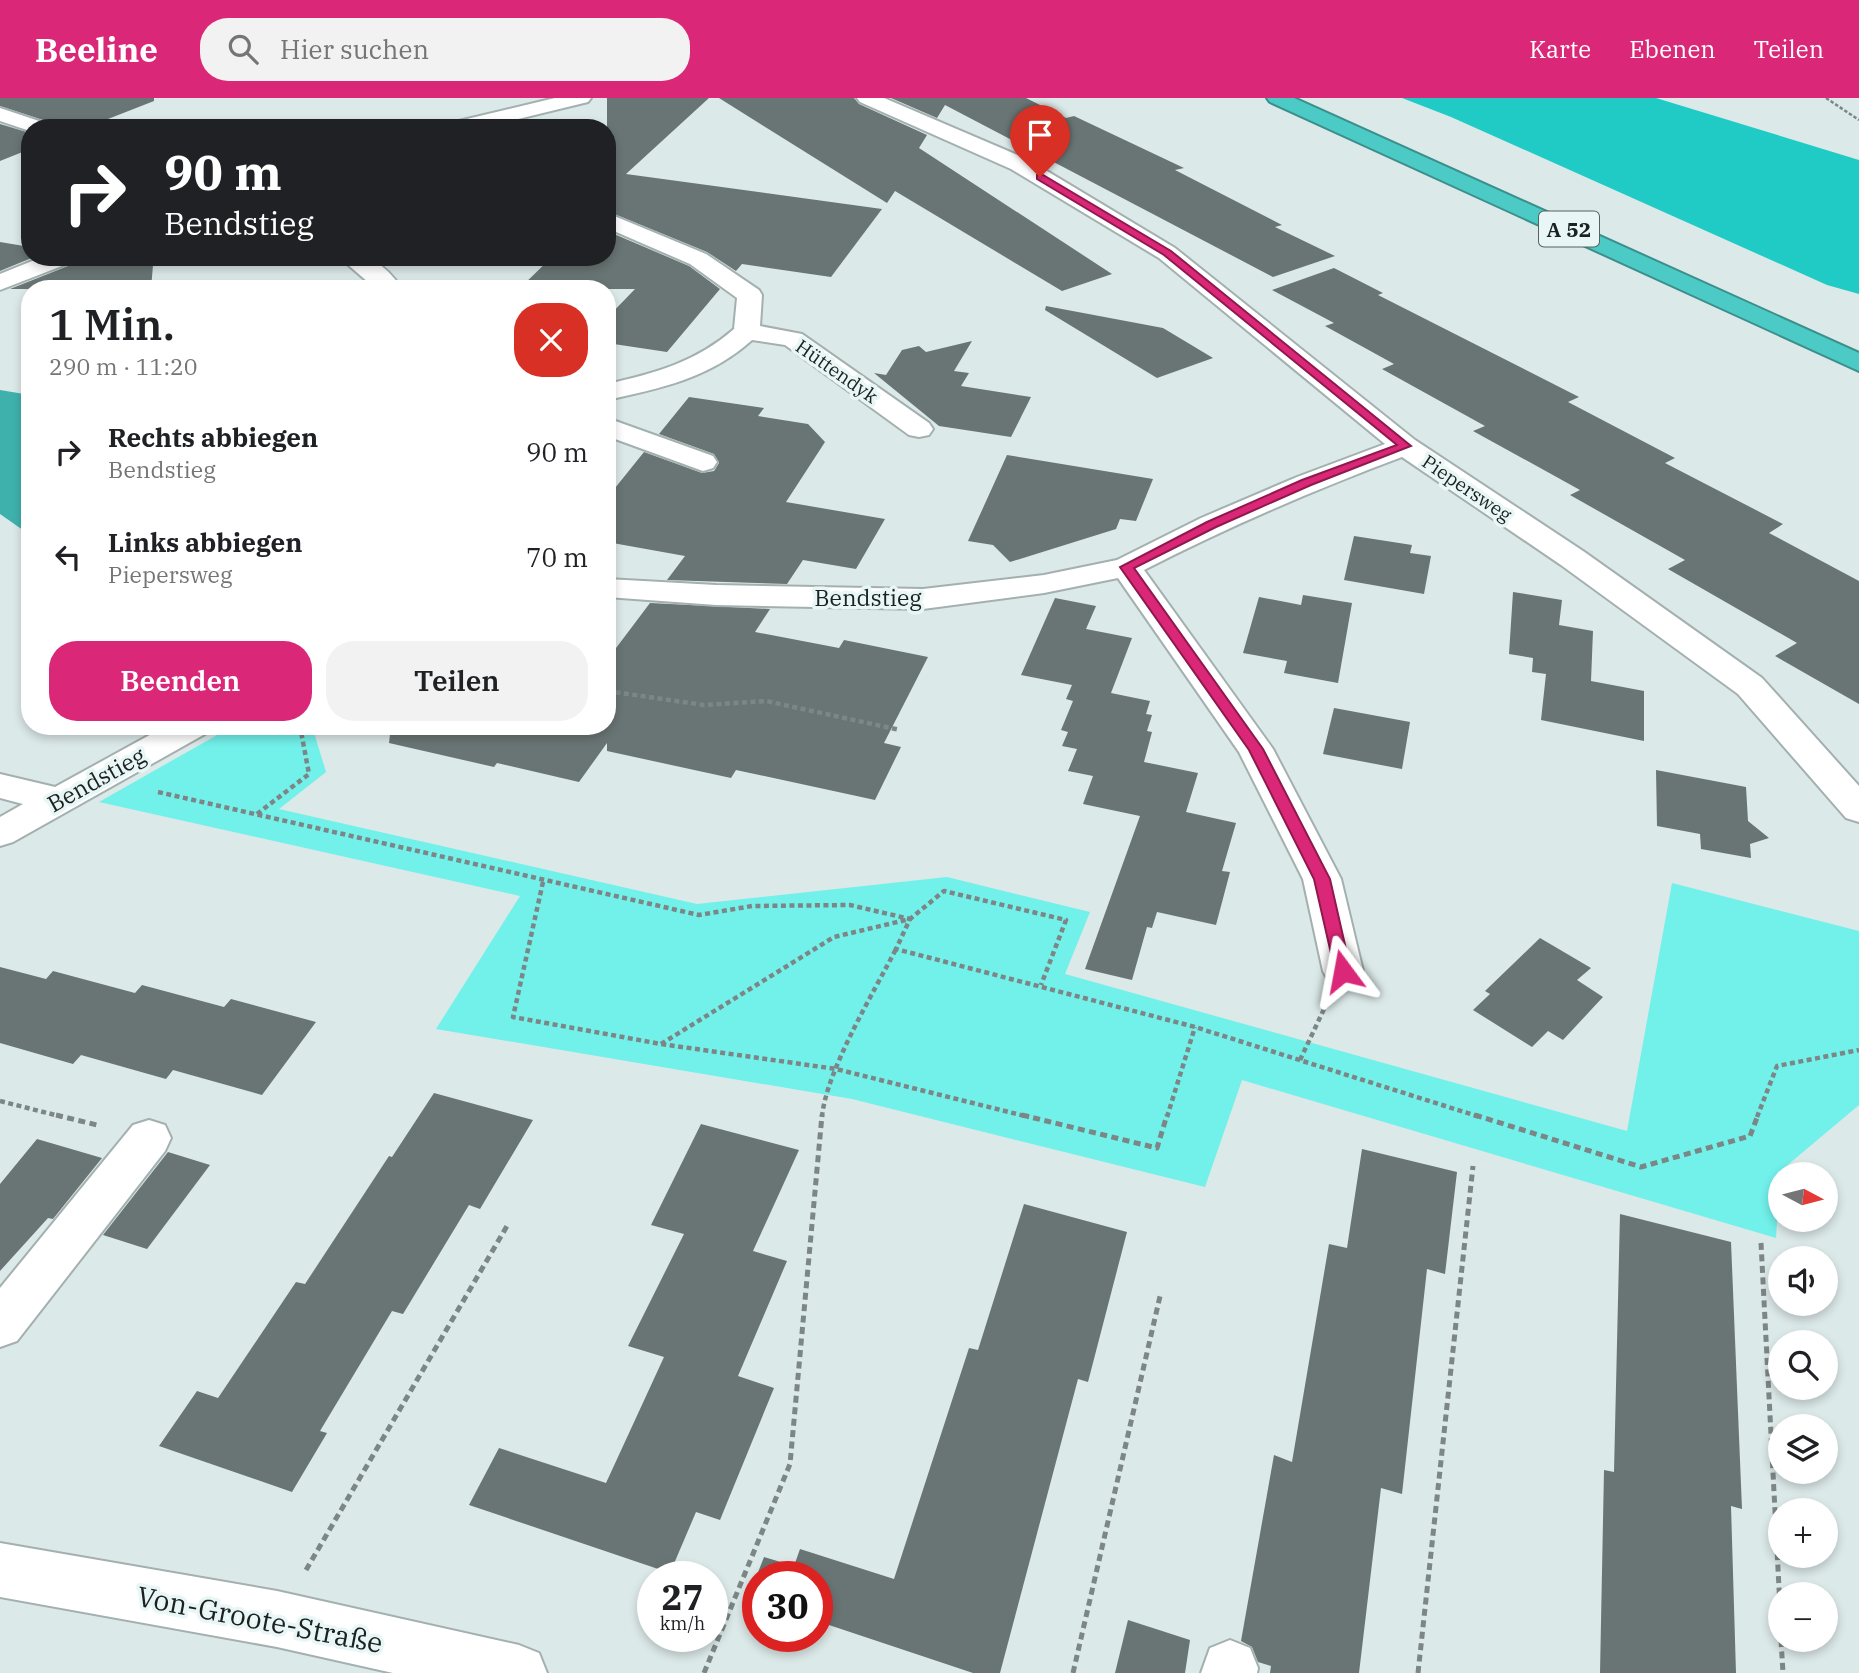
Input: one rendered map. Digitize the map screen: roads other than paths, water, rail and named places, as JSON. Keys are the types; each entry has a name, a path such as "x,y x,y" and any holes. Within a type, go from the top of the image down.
{"highway":[{"name":"A 52","path":"1277,98 1859,363"},
{"path":"1326,98 1448,152"}],"street":[{"path":"492,119 582,98"},
{"name":"Piepersweg","path":"867,98 1019,164 1167,253 1405,446 1572,558 1750,686 1859,809"},
{"path":"0,114 21,121"},
{"path":"616,224 698,259 750,296 747,331 721,354 665,379 616,390"},
{"path":"0,285 43,266"},
{"path":"363,266 380,280"},
{"path":"0,285 21,288"},
{"name":"Hüttendyk","path":"747,331 793,339 919,429"},
{"path":"616,429 703,462"},
{"name":"Bendstieg","path":"616,589 716,595 923,599 1044,584 1126,567 1212,524 1307,483 1405,446"},
{"path":"1126,567 1255,749 1322,879 1343,971"},
{"name":"Bendstieg","path":"0,833 177,735"},
{"path":"0,786 59,800"},
{"path":"0,1325 149,1138"},
{"name":"Von-Groote-Straße","path":"0,1570 277,1619 519,1673"}]}
